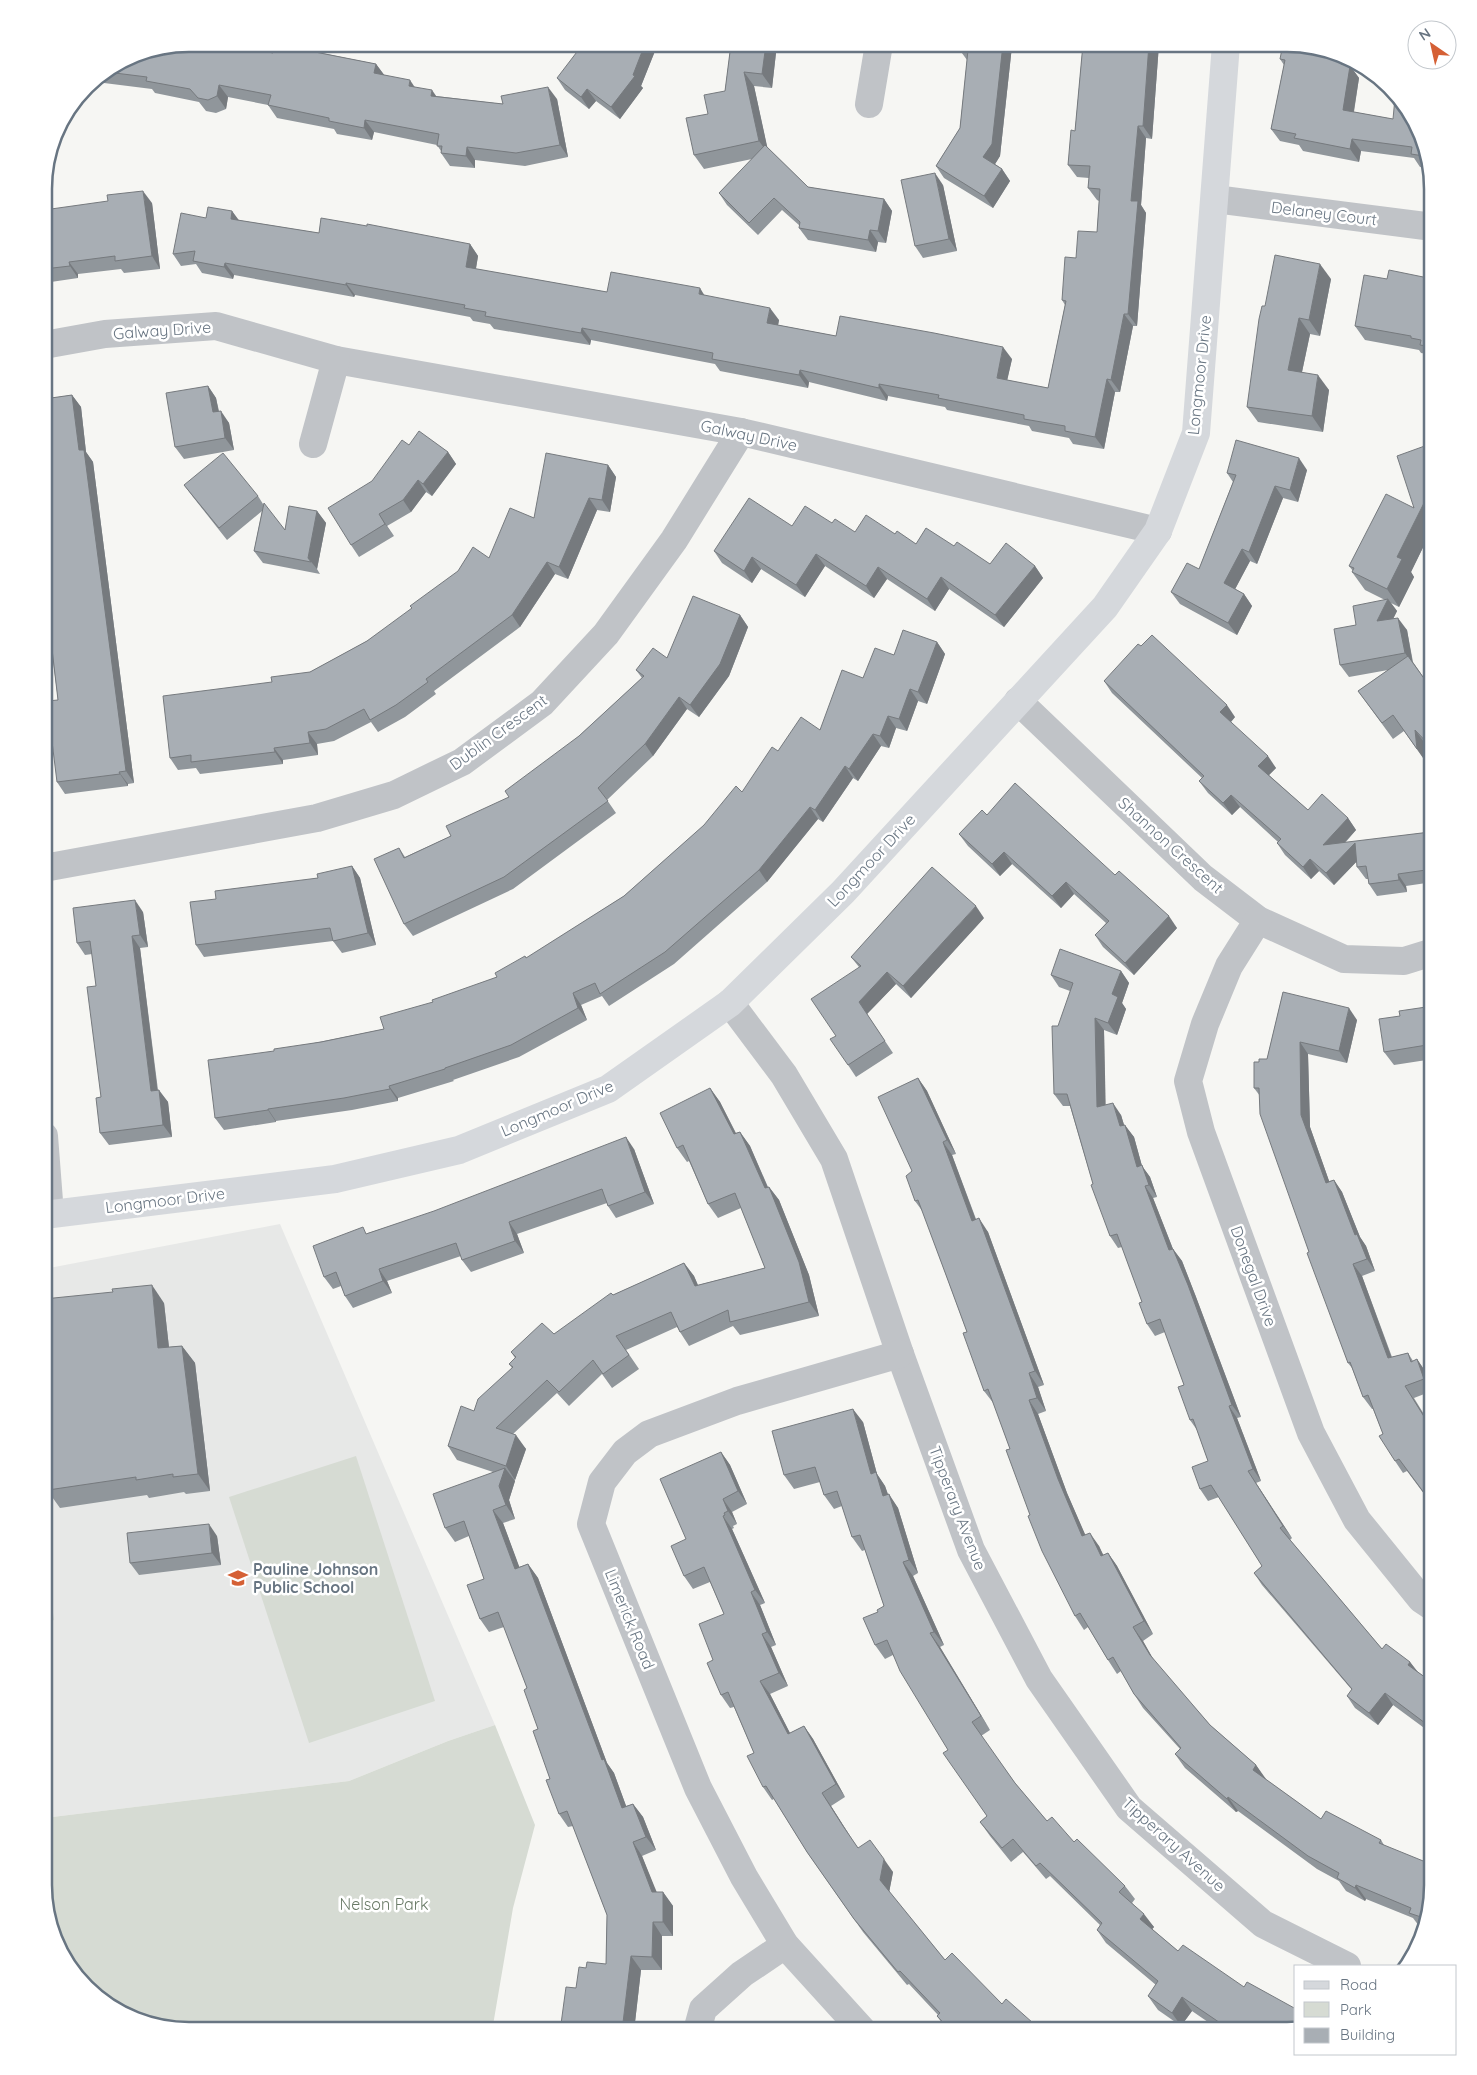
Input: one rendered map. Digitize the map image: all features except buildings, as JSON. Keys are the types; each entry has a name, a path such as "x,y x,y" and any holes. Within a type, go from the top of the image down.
{"street":[{"path":"869,104 878,53"},
{"name":"Longmoor Drive","path":"52,1214 336,1179 459,1150 608,1088 730,1003 843,892 1105,607 1158,531 1196,433 1225,53"},
{"name":"Delaney Court","path":"1215,199 1424,227"},
{"name":"Galway Drive","path":"53,343 105,334 216,326 336,360 741,432 1158,531"},
{"path":"314,444 336,360"},
{"name":"Dublin Crescent","path":"53,866 318,818 394,794 462,762 542,703 606,634 674,540 741,432"},
{"name":"Shannon Crescent","path":"1018,701 1203,878 1258,920 1344,960 1404,961 1424,955"},
{"name":"Donegal Drive","path":"1258,920 1229,966 1205,1024 1188,1081 1201,1132 1311,1433 1357,1520 1424,1601"},
{"name":"Tipperary Avenue","path":"730,1003 784,1075 834,1160 900,1354 971,1550 1038,1679 1129,1808 1263,1924 1345,1965"},
{"name":"Limerick Road","path":"855,2022 785,1945 744,1877 698,1788 591,1524 602,1482 625,1452 649,1434 737,1401 900,1354"},
{"path":"699,2022 703,2009 742,1974 785,1945"}],"shaded area":[{"name":"Pauline Johnson Public School","path":"280,1224 495,1725 448,1741 349,1781 52,1817 52,1267"}],"green space":[{"path":"356,1456 435,1701 309,1743 229,1497"},
{"name":"Nelson Park","path":"495,1725 535,1825 513,1908 494,2022 181,2022 163,2020 137,2012 106,1994 81,1969 71,1954 57,1921 54,1903 52,1885 52,1817 349,1781 448,1741"}],"place":[{"name":"Pauline Johnson Public School","path":"238,1578"}]}
